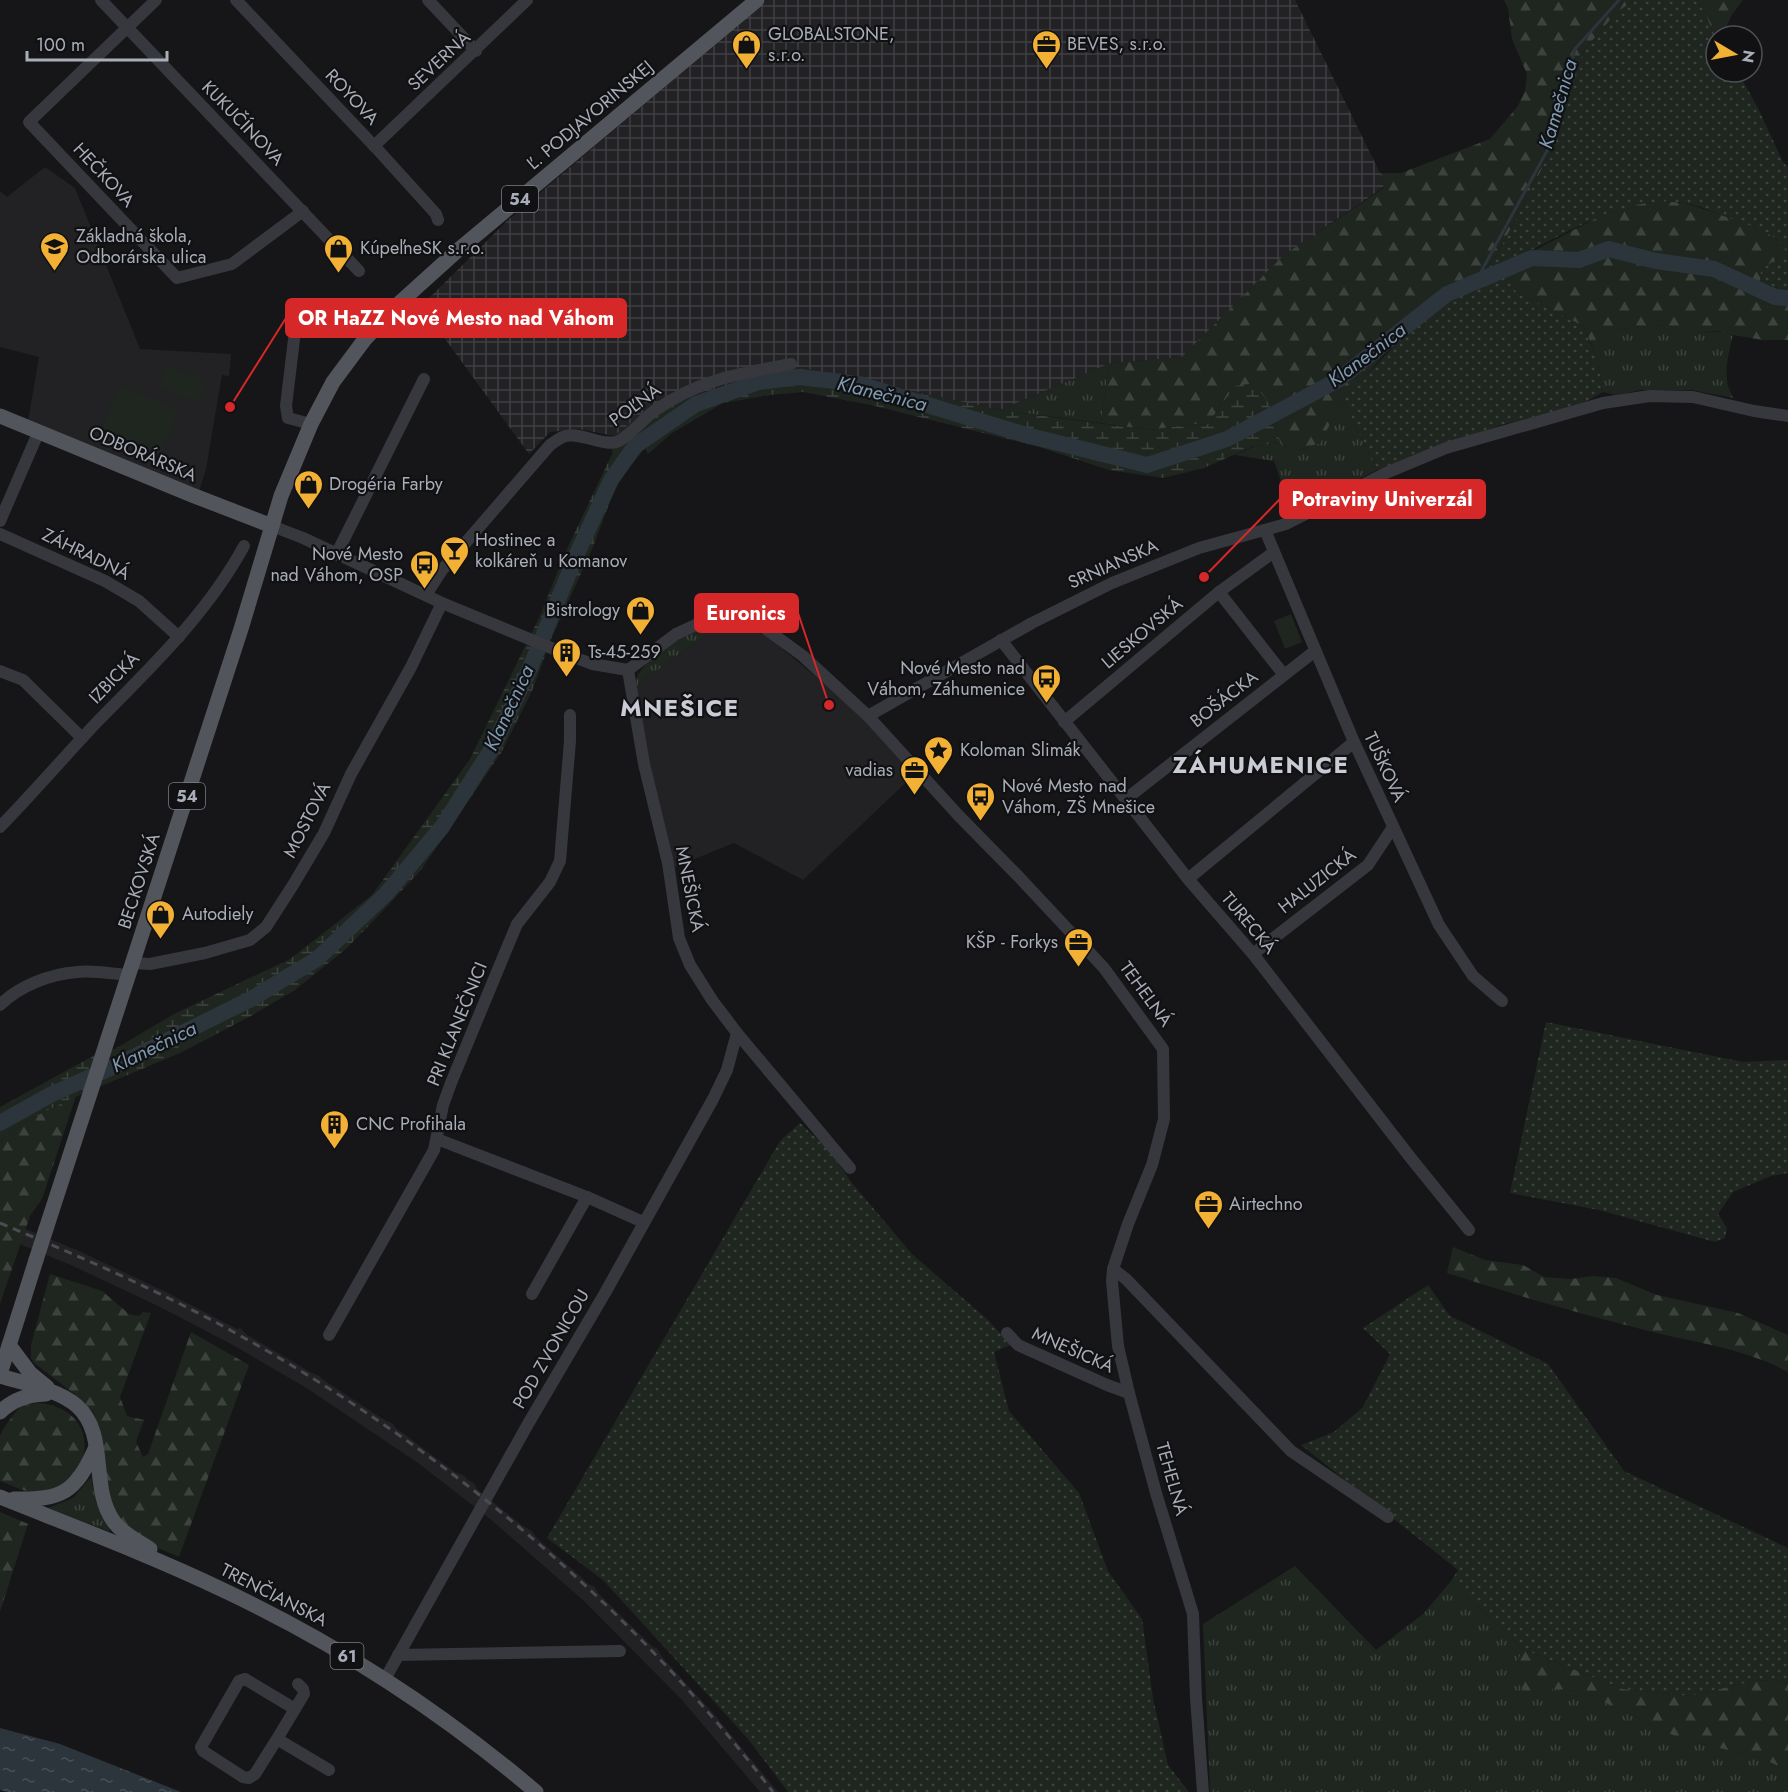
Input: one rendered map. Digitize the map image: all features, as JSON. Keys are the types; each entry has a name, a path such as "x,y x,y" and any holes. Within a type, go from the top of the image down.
{"main road":[{"name":"Ľ. PODJAVORINSKEJ","path":"272,526 281,496 311,424 333,382 365,339 396,306 457,251 757,0"},
{"name":"ODBORÁRSKA","path":"0,416 272,526"},
{"name":"BECKOVSKÁ","path":"9,1345 102,1062 272,526"},
{"name":"54","path":"0,1375 9,1345"},
{"path":"9,1345 30,1373 55,1394"},
{"path":"0,1375 70,1401 87,1418 93,1431 103,1499 114,1522 121,1530 150,1549 162,1562"},
{"path":"0,1412 19,1398 55,1394"},
{"path":"2,1498 36,1500 63,1493 80,1480 95,1449"},
{"name":"TRENČIANSKA","path":"2,1498 162,1562 251,1603 385,1679 453,1725 536,1792"}],"street":[{"name":"KUKUČÍNOVA","path":"101,0 359,271"},
{"path":"127,27 156,0"},
{"name":"ROYOVA","path":"236,0 374,146 436,214 438,220"},
{"path":"428,0 476,51"},
{"name":"SEVERNÁ","path":"374,146 527,0"},
{"name":"HEČKOVA","path":"127,27 29,122 177,278 232,264 303,212"},
{"path":"298,306 286,406 288,418 311,424"},
{"name":"POĽNÁ","path":"426,595 442,570 550,445 565,436 580,436 611,443 619,441 653,412 692,388 716,379 791,364"},
{"path":"336,555 424,379"},
{"name":"SRNIANSKA","path":"868,716 1070,603 1153,565 1199,548 1298,519 1386,473 1446,448 1603,403 1663,395 1693,397 1788,416"},
{"path":"0,521 39,431"},
{"path":"272,526 442,603 566,654 592,664 628,670"},
{"name":"TUŠKOVÁ","path":"1265,530 1354,742 1439,925 1473,976 1502,1001"},
{"name":"ZÁHRADNÁ","path":"0,534 105,581 139,602 179,638"},
{"name":"IZBICKÁ","path":"0,827 179,638 231,569 244,546"},
{"name":"LIESKOVSKÁ","path":"1064,722 1220,592 1274,552"},
{"path":"1220,592 1284,675"},
{"name":"MOSTOVÁ","path":"0,1005 31,984 56,976 78,972 131,969 205,953 250,940 266,927 324,833 351,774 411,668 442,603"},
{"name":"TEHELNÁ","path":"628,670 676,634 711,618 735,618 762,626 803,656 868,716 958,816 1104,968 1163,1049 1164,1119 1152,1165 1113,1269 1118,1346 1156,1493 1193,1614 1203,1792"},
{"name":"TURECKÁ","path":"1001,640 1188,879 1252,954 1469,1230"},
{"name":"BOŠÁCKA","path":"1126,799 1315,651"},
{"name":"MNEŠICKÁ","path":"628,670 644,764 668,863 680,938 690,965 706,992 737,1033 850,1168"},
{"path":"0,671 23,680 82,738"},
{"name":"PRI KLANEČNICI","path":"328,1335 434,1150 443,1106 451,1083 518,924 550,882 560,861 570,715"},
{"path":"1188,879 1354,742"},
{"name":"HALUZICKÁ","path":"1252,954 1368,866 1393,827"},
{"name":"POD ZVONICOU","path":"385,1679 727,1070 737,1033"},
{"path":"437,1139 587,1197 643,1222"},
{"path":"532,1294 587,1197"},
{"path":"1113,1269 1126,1279 1292,1450 1388,1517"},
{"name":"MNEŠICKÁ","path":"1007,1333 1018,1345 1107,1385 1129,1392"},
{"path":"398,1655 620,1651"},
{"path":"295,1708 249,1680 239,1681 201,1747 203,1751 243,1777 249,1778 255,1774 304,1694 298,1684"},
{"path":"277,1739 329,1770"}],"shaded area":[{"path":"767,0 1295,0 1380,173 1384,187 1284,255 1182,357 1111,363 1000,410 799,367 652,406 614,436 579,429 550,432 529,454 421,306 508,220"},
{"name":"Základná škola, Odborárska ulica","path":"45,167 75,188 140,349 231,354 229,376 222,375 206,469 199,492 28,421 39,357 0,347 0,191 7,197"},
{"path":"718,627 746,629 766,635 865,718 914,775 803,880 734,843 675,867 649,770 636,688 639,683"},
{"path":"0,1216 4,1220 79,1251 168,1293 237,1329 240,1328 246,1334 320,1376 393,1424 455,1472 465,1476 468,1481 476,1485 477,1489 532,1531 590,1585 594,1586 599,1594 653,1647 657,1648 662,1657 714,1714 778,1792 760,1792 681,1699 584,1601 489,1518 418,1463 308,1389 231,1344 73,1266 0,1236"}],"green space":[{"path":"1504,0 1635,0 1617,12 1585,49 1565,98 1541,171 1497,255 1466,290 1417,322 1384,354 1343,400 1320,443 1293,452 1280,443 1269,404 1235,386 1207,425 1195,424 1149,430 1101,423 1111,363 1182,357 1284,255 1384,188 1380,173 1401,173 1490,139 1518,106 1525,91 1527,74 1512,39 1508,8"},
{"path":"1635,0 1697,0 1710,24 1704,24 1704,84 1745,84 1783,162 1788,167 1788,290 1760,284 1761,270 1787,251 1775,238 1762,230 1702,208 1684,203 1661,202 1615,211 1592,220 1507,262 1509,276 1516,292 1583,326 1597,359 1603,392 1580,405 1501,425 1377,470 1343,400 1417,322 1466,290 1497,255 1541,171 1565,98 1585,49 1617,12"},
{"path":"1697,0 1743,0 1728,24 1709,24"},
{"path":"1660,201 1685,203 1761,228 1781,243 1787,251 1762,270 1760,284 1788,290 1788,340 1763,340 1717,331 1682,331 1667,325 1630,327 1590,341 1583,326 1516,292 1509,276 1507,262 1598,217 1630,205"},
{"path":"1667,325 1733,335 1727,376 1734,398 1691,390 1641,390 1616,395 1603,392 1597,359 1590,341 1630,327"},
{"path":"1111,363 1101,423 1000,410"},
{"path":"167,366 206,380 198,402 159,387"},
{"path":"799,367 1000,410 1149,430 1195,424 1207,425 1235,386 1255,383 1269,404 1280,443 1254,446 1204,468 1163,478 1109,470 1039,447 871,405 803,392 723,403 672,433 648,454 645,448 617,483 593,547 552,637 532,691 501,753 421,870 347,948 295,990 249,1017 180,1053 68,1100 28,1120 0,1141 0,1107 102,1051 115,1049 174,1014 290,959 372,895 470,759 539,618 565,553 612,454 614,436 652,406"},
{"path":"121,386 179,409 171,428 174,429 161,454 102,430 110,411 108,409 110,404 113,405"},
{"path":"1343,400 1377,470 1292,513 1274,461 1235,455 1255,446 1280,443 1293,452 1320,443"},
{"path":"1291,614 1302,642 1285,649 1274,621"},
{"path":"715,623 744,626 746,629 718,627 639,683 636,688 634,684 639,674 656,654 692,631"},
{"path":"1546,1022 1743,1062 1788,1060 1788,1173 1771,1176 1733,1192 1718,1214 1727,1228 1725,1238 1715,1242 1599,1210 1510,1193"},
{"path":"76,1096 42,1199 30,1216 0,1304 0,1141 28,1120"},
{"path":"800,1123 828,1149 852,1183 912,1254 988,1320 1011,1345 994,1352 1009,1411 1079,1493 1108,1571 1142,1619 1153,1698 1168,1765 1189,1792 788,1792 749,1740 603,1580 547,1538 780,1141"},
{"path":"1453,1247 1485,1260 1523,1265 1544,1277 1616,1278 1657,1295 1738,1313 1788,1335 1788,1372 1739,1352 1601,1319 1447,1273"},
{"path":"50,1274 102,1291 129,1314 139,1316 143,1312 151,1313 120,1397 127,1416 144,1420 136,1442 143,1457 148,1454 191,1332 249,1365 179,1557 140,1540 109,1509 100,1434 94,1413 31,1358 31,1345"},
{"path":"1428,1285 1450,1316 1548,1364 1624,1471 1788,1548 1788,1682 1758,1680 1689,1696 1623,1689 1523,1649 1451,1581 1458,1570 1301,1445 1334,1432 1363,1407 1390,1354 1363,1328"},
{"path":"40,1403 62,1409 76,1421 83,1436 84,1452 79,1468 69,1481 54,1490 36,1493 0,1481 0,1436 21,1405"},
{"path":"91,1477 98,1506 111,1532 48,1508 73,1498"},
{"path":"0,1512 28,1524 0,1612"},
{"path":"1295,1566 1376,1650 1423,1614 1451,1581 1523,1649 1514,1670 1554,1689 1581,1691 1679,1738 1764,1759 1788,1771 1788,1792 1210,1792 1203,1624"},
{"path":"1523,1649 1623,1689 1689,1696 1758,1680 1788,1682 1788,1771 1764,1759 1679,1738 1581,1691 1554,1689 1531,1697 1519,1685 1514,1670"}],"water":[{"path":"0,1728 60,1744 181,1792 7,1792 0,1790"}],"waterway":[{"name":"Kamečnica","path":"1476,281 1548,149 1575,49 1619,0"},
{"name":"Klanečnica","path":"0,1123 52,1094 122,1063 251,999 317,959 386,894 442,827 493,747 530,668 576,556 611,480 635,446 696,404 759,382 799,377 859,384 1026,435 1147,465 1227,439 1338,380 1447,294 1532,258 1579,260 1609,249 1656,261 1714,269 1775,297 1788,298"}],"railway":[{"path":"0,1223 151,1290 239,1335 315,1380 389,1428 460,1480 529,1536 595,1595 658,1657 717,1723 773,1792"}],"place":[{"name":"GLOBALSTONE, s.r.o.","path":"747,70"},
{"name":"BEVES, s.r.o.","path":"1046,70"},
{"name":"Základná škola, Odborárska ulica","path":"55,272"},
{"name":"KúpeľneSK s.r.o.","path":"339,274"},
{"name":"OR HaZZ Nové Mesto nad Váhom","path":"230,407"},
{"name":"Drogéria Farby","path":"308,510"},
{"name":"Hostinec a kolkáreň u Komanov","path":"454,576"},
{"name":"Potraviny Univerzál","path":"1204,577"},
{"name":"Nové Mesto nad Váhom, OSP","path":"424,590"},
{"name":"Bistrology","path":"641,636"},
{"name":"Ts-45-259","path":"567,678"},
{"name":"Nové Mesto nad Váhom, Záhumenice","path":"1046,704"},
{"name":"Euronics","path":"829,705"},
{"name":"Koloman Slimák","path":"939,776"},
{"name":"vadias","path":"914,796"},
{"name":"Nové Mesto nad Váhom, ZŠ Mnešice","path":"981,822"},
{"name":"Autodiely","path":"161,940"},
{"name":"KŠP - Forkys","path":"1079,968"},
{"name":"CNC Profihala","path":"335,1150"},
{"name":"Airtechno","path":"1208,1230"}],"district":[{"name":"MNEŠICE","path":"680,707"},
{"name":"ZÁHUMENICE","path":"1261,764"}]}
